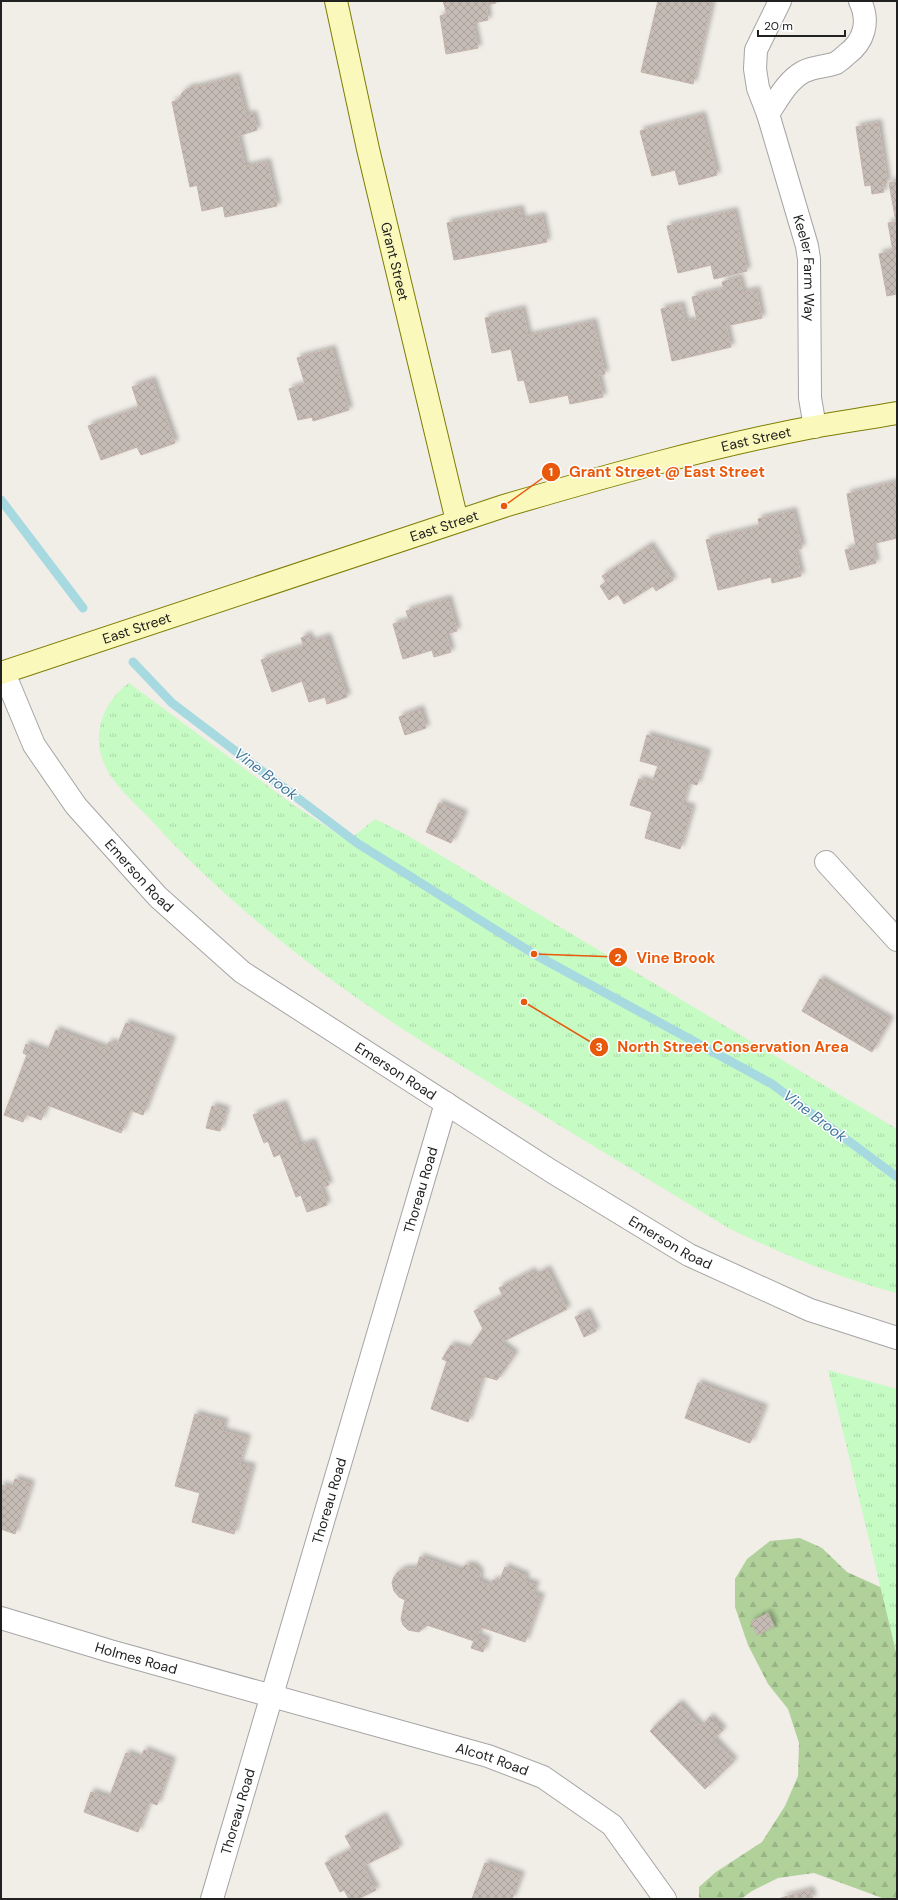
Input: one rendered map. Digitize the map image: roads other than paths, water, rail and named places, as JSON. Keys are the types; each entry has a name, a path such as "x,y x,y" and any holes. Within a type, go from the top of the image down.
{"street":[{"name":"Grant Street","path":"336,1 368,149 457,521"},
{"name":"Keeler Farm Way","path":"780,1 756,50 755,69 758,88 768,114 807,246 809,259 810,398 814,427"},
{"path":"768,114 791,81 797,76 804,71 822,65 836,63 858,46 862,36 864,24 864,10 860,1"},
{"name":"East Street","path":"3,673 542,494 632,470 814,427 897,413"},
{"name":"Emerson Road","path":"3,673 34,745 76,806 158,897 242,972 551,1171 689,1255 810,1310 897,1338"},
{"path":"826,862 897,940"},
{"name":"Thoreau Road","path":"212,1899 446,1104"},
{"name":"Holmes Road","path":"1,1618 110,1651 272,1696"},
{"name":"Alcott Road","path":"272,1696 488,1756 543,1777 612,1826 665,1899"}],"waterway":[{"name":"Vine Brook","path":"1,500 83,608"},
{"name":"Vine Brook","path":"133,662 172,703 357,843 534,954 772,1084 897,1177"}],"place":[{"name":"Grant Street @ East Street","path":"504,506"},
{"name":"Vine Brook","path":"534,954"},
{"name":"North Street Conservation Area","path":"524,1002"}]}
